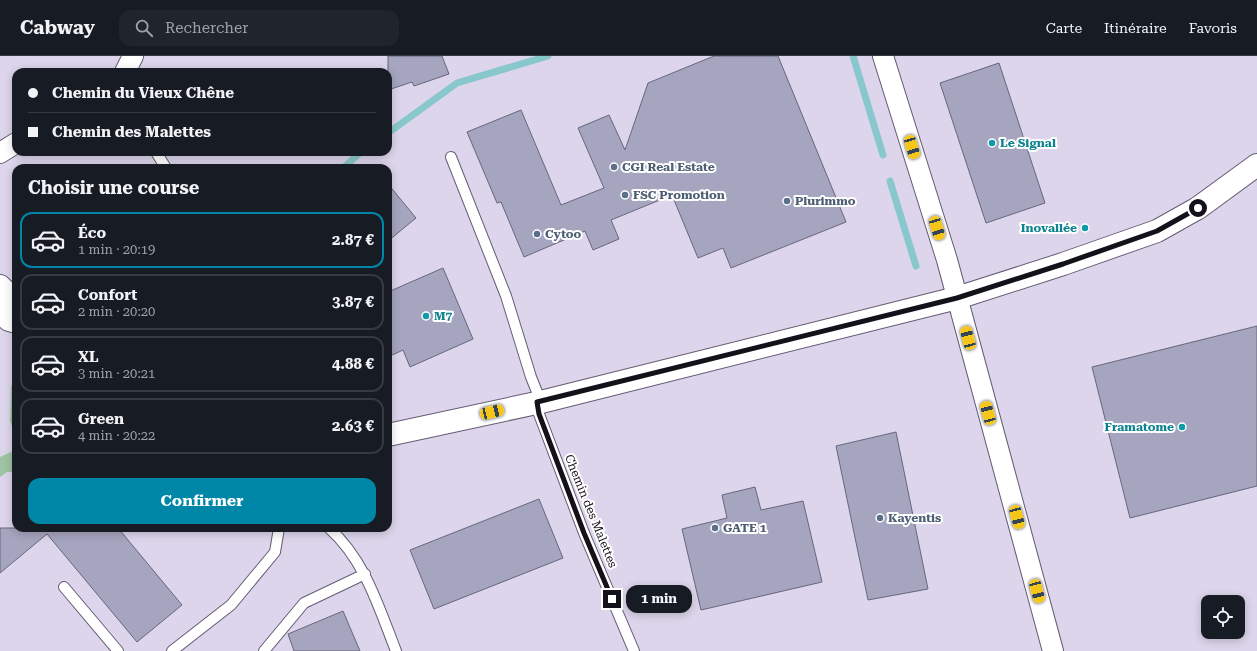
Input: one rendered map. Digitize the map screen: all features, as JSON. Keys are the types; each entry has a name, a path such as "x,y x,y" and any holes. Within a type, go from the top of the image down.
{"main road":[{"path":"392,434 539,402 957,298 1063,264 1157,231 1198,208 1257,165"},
{"path":"0,286 12,298"},
{"path":"0,312 12,321"}],"street":[{"path":"883,56 947,260 1053,651"},
{"path":"0,153 12,146"}],"lane":[{"name":"Chemin des Malettes","path":"451,157 506,296 539,402 539,414 584,533 634,651"},
{"path":"172,651 231,605 275,552 278,532"},
{"path":"334,532 341,538 365,574 396,651"},
{"path":"264,651 304,603 365,574"},
{"path":"64,587 118,651"}],"shaded area":[{"path":"0,56 1257,56 1257,651 0,651"}],"green space":[{"path":"12,385 12,426 10,421"},
{"path":"12,451 12,472 7,472 0,477 0,457"}],"building":[{"path":"388,56 442,56 449,74 414,86 412,82 392,89 392,68 388,68"},
{"path":"714,56 778,56 846,222 731,268 723,248 698,258 672,195 611,220 619,239 593,250 585,231 524,257 501,202 497,203 467,132 521,110 561,205 604,188 578,128 609,115 625,150 648,83"},
{"name":"Le Signal","path":"999,63 1045,203 986,223 940,83"},
{"path":"392,189 416,218 392,238"},
{"name":"M7","path":"443,268 473,339 410,367 403,350 392,355 392,290"},
{"name":"Framatome","path":"1257,326 1257,486 1130,518 1092,367"},
{"path":"896,432 928,589 868,600 836,446"},
{"path":"755,487 761,510 803,501 822,582 701,610 682,529 727,518 722,495"},
{"path":"539,499 563,558 434,609 410,550"},
{"path":"0,528 12,528 12,532 121,532 182,605 137,642 47,534 0,573"},
{"path":"343,611 360,651 294,651 288,634"}],"waterway":[{"path":"392,130 457,83 548,56"},
{"path":"853,56 883,155"},
{"path":"348,164 356,156"},
{"path":"890,181 916,266"}],"place":[{"name":"Le Signal","path":"992,143"},
{"name":"CGI Real Estate","path":"614,167"},
{"name":"FSC Promotion","path":"625,195"},
{"name":"Plurimmo","path":"787,201"},
{"name":"Inovallée","path":"1085,228"},
{"name":"Cytoo","path":"537,234"},
{"name":"M7","path":"426,316"},
{"name":"Framatome","path":"1182,427"},
{"name":"Kayentis","path":"880,518"},
{"name":"GATE 1","path":"715,528"}],"route":[{"path":"612,599 584,533 539,414 537,402 957,298 1063,264 1110,246 1157,231 1198,208"}]}
